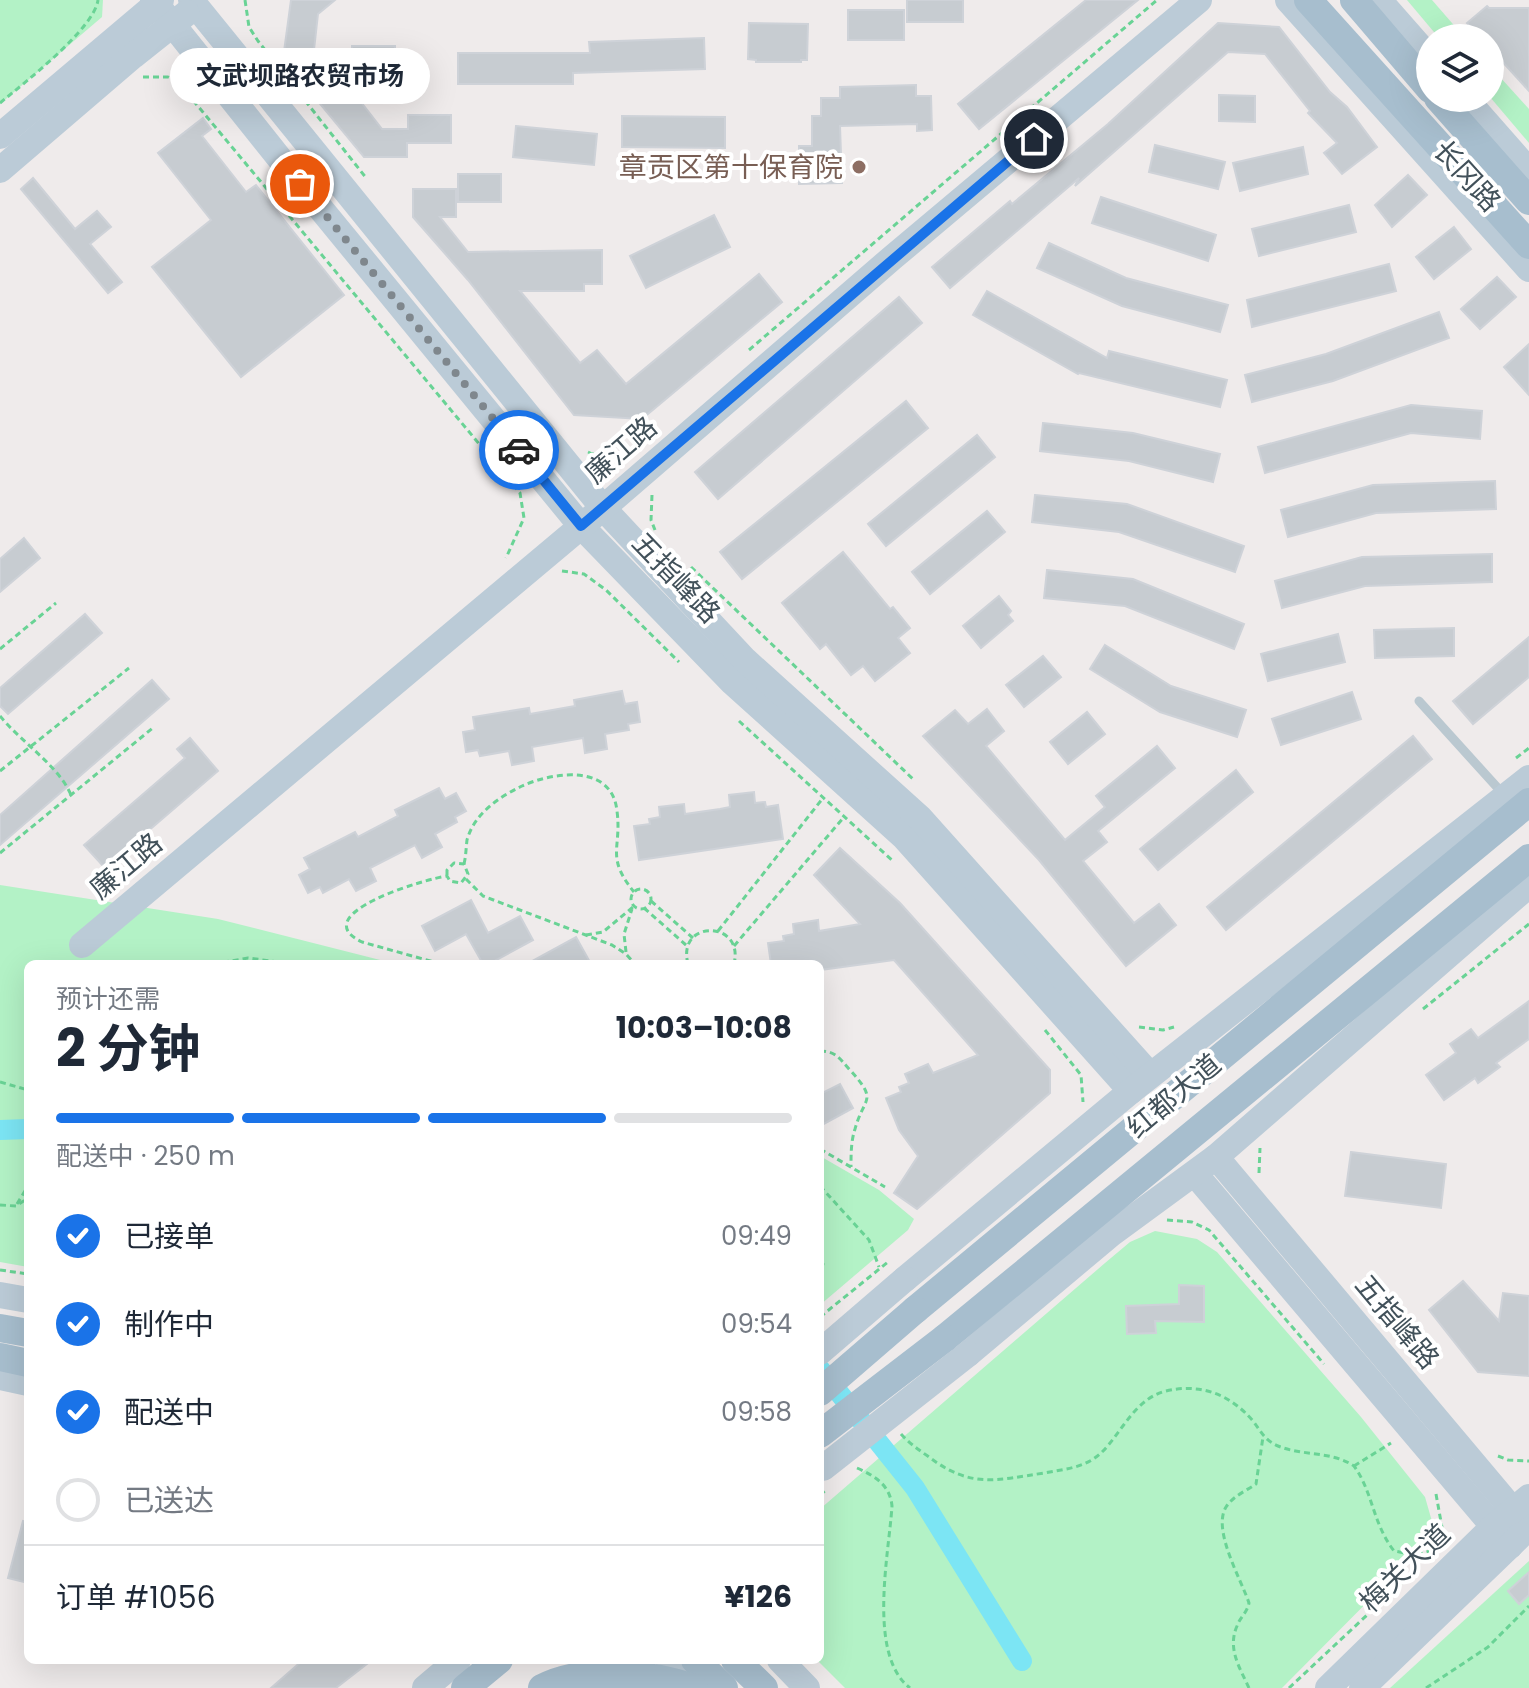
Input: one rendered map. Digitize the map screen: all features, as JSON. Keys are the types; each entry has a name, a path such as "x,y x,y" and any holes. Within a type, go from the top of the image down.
{"main road":[{"name":"廉江路","path":"82,945 603,508 892,258 1199,0"},
{"path":"1288,0 1529,269"},
{"name":"长冈路","path":"1308,0 1529,245"},
{"path":"1354,0 1416,73"},
{"path":"1371,0 1389,42"},
{"path":"1379,0 1416,42"},
{"name":"五指峰路","path":"157,1 280,159 581,526 731,681 904,837 1140,1083"},
{"path":"0,136 157,1"},
{"name":"五指峰路","path":"197,2 603,508 745,660 920,818 1140,1083"},
{"path":"0,170 133,56 174,25 197,2"},
{"path":"1313,28 1372,70"},
{"name":"长冈路","path":"1450,112 1529,201"},
{"path":"1477,112 1529,171"},
{"path":"824,1348 898,1270 1529,778"},
{"name":"红都大道","path":"824,1389 1508,793"},
{"name":"红都大道","path":"824,1431 956,1346 1529,858"},
{"path":"824,1467 956,1346 1216,1157 1529,885"},
{"name":"五指峰路","path":"1216,1157 1517,1523"},
{"path":"1195,1174 1517,1523"},
{"path":"0,1295 24,1299"},
{"path":"0,1328 24,1332"},
{"path":"0,1357 24,1362"},
{"path":"0,1377 24,1382"},
{"name":"梅关大道","path":"1328,1688 1517,1523"},
{"name":"梅关大道","path":"1362,1688 1517,1523"},
{"path":"425,1688 453,1664"},
{"path":"465,1688 480,1664"},
{"path":"465,1688 494,1664"},
{"path":"546,1681 573,1664"},
{"path":"672,1664 694,1688"},
{"path":"699,1664 724,1688"},
{"path":"739,1664 763,1686"},
{"path":"746,1664 763,1686"},
{"path":"784,1664 807,1688"},
{"path":"546,1681 630,1675 662,1679 694,1688"}],"lane":[{"path":"1419,701 1508,793"}],"path":[{"path":"0,103 70,41 90,19 98,0"},
{"path":"245,0 249,27 258,41 373,186"},
{"path":"743,355 1157,0"},
{"path":"140,77 168,77 177,81 520,493 524,518 505,562"},
{"path":"581,447 590,454 611,457 621,456 642,444"},
{"path":"652,493 651,520 656,532"},
{"path":"689,565 922,788"},
{"path":"554,572 584,574 606,590 685,667"},
{"path":"0,649 56,603"},
{"path":"0,771 129,668"},
{"path":"730,711 902,868"},
{"path":"0,716 29,748 48,763 71,795"},
{"path":"0,853 154,727"},
{"path":"1508,793 1529,748"},
{"path":"466,879 467,839 475,821 491,804 550,775 590,776 613,796 617,811 617,866 634,892"},
{"path":"718,931 823,798"},
{"path":"734,946 844,817"},
{"path":"447,876 447,870 454,863 464,864"},
{"path":"427,960 362,942 348,930 348,921 353,911 364,904 414,883 447,876 456,883 466,879"},
{"path":"466,879 483,896 612,945 631,960"},
{"path":"626,954 626,922 634,906 631,896 638,889 648,891 651,901 693,938"},
{"path":"644,908 651,901"},
{"path":"586,935 603,932 634,906"},
{"path":"634,906 644,908 687,946"},
{"path":"1417,1014 1529,924"},
{"path":"688,960 687,946 693,938 704,931 718,931 728,937 734,946 734,960"},
{"path":"236,960 263,960"},
{"path":"1131,1023 1152,1030 1180,1025"},
{"path":"1040,1025 1081,1075 1083,1100 1080,1108"},
{"path":"824,1052 837,1054 860,1079 867,1093 868,1103 855,1128 851,1167"},
{"path":"0,1082 24,1089"},
{"path":"1260,1177 1260,1147 1264,1140"},
{"path":"824,1151 885,1187"},
{"path":"824,1190 869,1240 879,1267"},
{"path":"16,1206 24,1193"},
{"path":"0,1205 16,1206 24,1201"},
{"path":"1160,1221 1192,1222 1209,1230 1331,1372"},
{"path":"824,1314 879,1267 898,1270"},
{"path":"0,1270 24,1273"},
{"path":"898,1430 908,1442 948,1472 995,1481 1079,1468 1100,1454 1140,1405 1163,1392 1190,1388 1213,1391 1229,1400 1252,1421 1263,1437 1289,1450 1324,1455 1354,1466 1365,1487 1381,1534 1394,1551 1416,1555 1437,1549"},
{"path":"1249,1688 1237,1662 1233,1640 1249,1603 1224,1539 1222,1525 1227,1506 1256,1484 1263,1437"},
{"path":"1354,1466 1392,1442"},
{"path":"1493,1453 1508,1460 1529,1461"},
{"path":"855,1468 874,1475 891,1494 883,1607 887,1645 899,1680 910,1688"},
{"path":"1426,1559 1437,1549 1443,1533 1436,1493"},
{"path":"1289,1688 1415,1569"},
{"path":"1426,1688 1488,1647 1529,1606"}],"green space":[{"path":"0,0 103,0 102,17 0,104"},
{"path":"1407,0 1432,0 1453,24 1427,24"},
{"path":"1504,81 1529,109 1529,143 1503,112"},
{"path":"0,885 218,919 380,960 24,960 24,1266 0,1262"},
{"path":"824,1158 879,1190 914,1219 908,1230 824,1302"},
{"path":"1155,1231 1197,1239 1217,1252 1361,1417 1425,1497 1433,1525 1423,1546 1282,1688 845,1688 821,1664 824,1664 824,1506 1130,1242"},
{"path":"1529,1561 1529,1688 1390,1688"}],"building":[{"path":"291,0 335,0 318,14 313,59 352,59 352,46 395,46 395,75 340,75 382,129 408,129 408,115 451,115 451,143 407,143 407,157 364,157 283,59"},
{"path":"907,0 963,0 963,22 907,22"},
{"path":"1086,0 1138,0 979,129 958,104"},
{"path":"1487,6 1529,8 1529,91 1504,63 1504,24 1467,23"},
{"path":"848,10 904,10 904,40 848,40"},
{"path":"749,23 808,24 807,60 756,62 748,59"},
{"path":"1218,23 1279,27 1377,147 1342,174 1324,153 1337,143 1308,113 1310,111 1265,54 1228,52 1075,186 1079,178 950,288 932,267 1108,124"},
{"path":"704,38 705,69 573,73 573,84 458,84 458,53 590,53 589,42"},
{"path":"916,85 916,96 931,96 932,130 917,131 917,124 840,126 842,183 799,184 799,146 812,146 812,116 821,116 821,98 840,98 840,87"},
{"path":"1219,95 1255,96 1255,122 1219,121"},
{"path":"622,116 725,117 725,148 622,147"},
{"path":"203,118 211,129 202,136 246,192 256,185 344,295 241,377 152,267 211,220 158,153"},
{"path":"516,126 597,134 594,165 513,157"},
{"path":"1155,145 1225,162 1218,189 1149,172"},
{"path":"1303,147 1308,174 1240,191 1233,163"},
{"path":"458,174 501,174 501,202 458,202"},
{"path":"1408,175 1427,195 1392,227 1375,205"},
{"path":"33,178 75,229 97,211 111,227 90,244 122,282 108,293 21,189"},
{"path":"413,189 456,189 456,217 440,217 468,252 602,250 602,284 584,284 584,291 520,291 580,363 597,350 626,384 759,274 782,302 642,419 574,415 468,280 413,217"},
{"path":"1101,197 1216,235 1208,261 1092,223"},
{"path":"1349,205 1356,232 1259,256 1252,229"},
{"path":"714,215 730,247 646,288 630,256"},
{"path":"1454,227 1471,249 1434,279 1416,257"},
{"path":"1049,243 1126,278 1228,305 1220,332 1122,306 1037,268"},
{"path":"1389,264 1396,291 1252,327 1247,300"},
{"path":"1497,277 1516,297 1480,329 1461,309"},
{"path":"987,291 1107,358 1109,351 1227,380 1220,407 1078,374 973,315"},
{"path":"899,297 922,323 718,499 695,472"},
{"path":"1439,312 1449,338 1333,381 1252,402 1245,375 1326,354"},
{"path":"1529,344 1529,395 1504,367"},
{"path":"906,401 928,428 742,579 720,552"},
{"path":"1411,405 1482,411 1480,439 1411,433 1265,473 1258,447"},
{"path":"1043,423 1133,433 1220,454 1213,482 1129,461 1040,451"},
{"path":"977,435 995,457 886,546 868,524"},
{"path":"1495,481 1496,509 1376,513 1288,537 1281,510 1373,485"},
{"path":"1035,495 1127,504 1244,546 1235,572 1119,532 1032,522"},
{"path":"987,511 1005,532 930,594 912,572"},
{"path":"24,538 40,558 0,592 0,559"},
{"path":"843,552 890,609 893,607 910,628 898,638 910,653 875,681 863,666 851,675 826,644 820,649 782,603"},
{"path":"1492,554 1492,582 1365,586 1282,608 1275,581 1362,557"},
{"path":"1047,570 1133,579 1244,624 1234,649 1125,606 1044,598"},
{"path":"999,596 1011,611 1008,615 1013,621 981,648 963,626"},
{"path":"85,614 102,633 8,714 0,706 0,688"},
{"path":"1454,628 1454,656 1375,658 1374,630"},
{"path":"1338,634 1345,662 1268,681 1261,654"},
{"path":"1529,637 1529,677 1473,724 1453,701"},
{"path":"1105,645 1171,686 1246,710 1237,737 1160,712 1090,669"},
{"path":"1043,656 1061,677 1024,707 1006,685"},
{"path":"152,680 169,699 0,845 0,815"},
{"path":"622,691 625,704 637,702 640,722 628,724 629,730 605,734 607,749 585,753 583,738 532,747 534,761 512,765 509,751 480,756 478,750 466,752 463,732 475,730 473,717 529,708 530,714 575,706 574,700"},
{"path":"1352,692 1361,719 1281,745 1272,719"},
{"path":"987,709 1004,731 986,746 1065,840 1105,807 1096,796 1157,746 1175,768 1098,831 1107,842 1083,861 1134,923 1159,904 1176,925 1126,966 1039,860 923,736 955,710 968,724"},
{"path":"1087,712 1105,734 1068,764 1050,742"},
{"path":"1413,736 1432,759 1226,930 1207,907"},
{"path":"190,738 218,771 105,868 84,845 185,758 177,749"},
{"path":"1236,770 1253,792 1158,870 1140,849"},
{"path":"439,788 445,799 456,793 466,811 455,817 457,822 435,834 442,847 422,858 415,845 370,868 376,881 356,891 349,879 323,893 320,887 308,893 299,875 310,869 304,858 355,832 358,837 398,816 395,810"},
{"path":"754,792 755,803 765,802 766,807 778,805 783,839 639,860 634,826 650,824 649,819 660,817 659,807 684,804 685,814 720,809 730,807 729,795"},
{"path":"840,848 900,903 1050,1070 1050,1093 917,1209 894,1193 918,1156 899,1130 886,1098 901,1092 899,1087 909,1083 905,1074 928,1064 933,1073 978,1055 894,960 824,969 824,960 770,960 768,943 784,941 783,936 794,934 793,924 818,920 819,931 860,924 814,875"},
{"path":"471,900 488,933 520,916 533,940 496,960 481,960 466,934 435,951 422,926"},
{"path":"576,937 589,960 534,960"},
{"path":"1529,1001 1529,1039 1496,1063 1500,1067 1478,1083 1475,1078 1444,1100 1426,1075 1456,1053 1450,1044 1471,1029 1478,1038"},
{"path":"840,1084 853,1108 824,1124 824,1092"},
{"path":"1351,1152 1446,1164 1441,1208 1345,1196"},
{"path":"1463,1281 1499,1321 1503,1293 1529,1296 1529,1376 1478,1372 1429,1310"},
{"path":"1179,1285 1204,1286 1204,1322 1155,1321 1156,1333 1127,1334 1126,1306 1179,1304"},
{"path":"23,1521 24,1521 24,1582 8,1578"},
{"path":"1529,1572 1529,1595 1519,1604 1508,1591"},
{"path":"298,1664 367,1664 336,1688 271,1688"}],"waterway":[{"path":"0,1130 24,1129"},
{"path":"824,1374 915,1488 1022,1661"}],"way so far":[{"path":"300,184 519,450"}],"place":[{"name":"章贡区第十保育院","path":"859,167"},
{"name":"文武坝路农贸市场","path":"300,184"}],"route":[{"path":"519,450 581,526 1034,139"}]}
